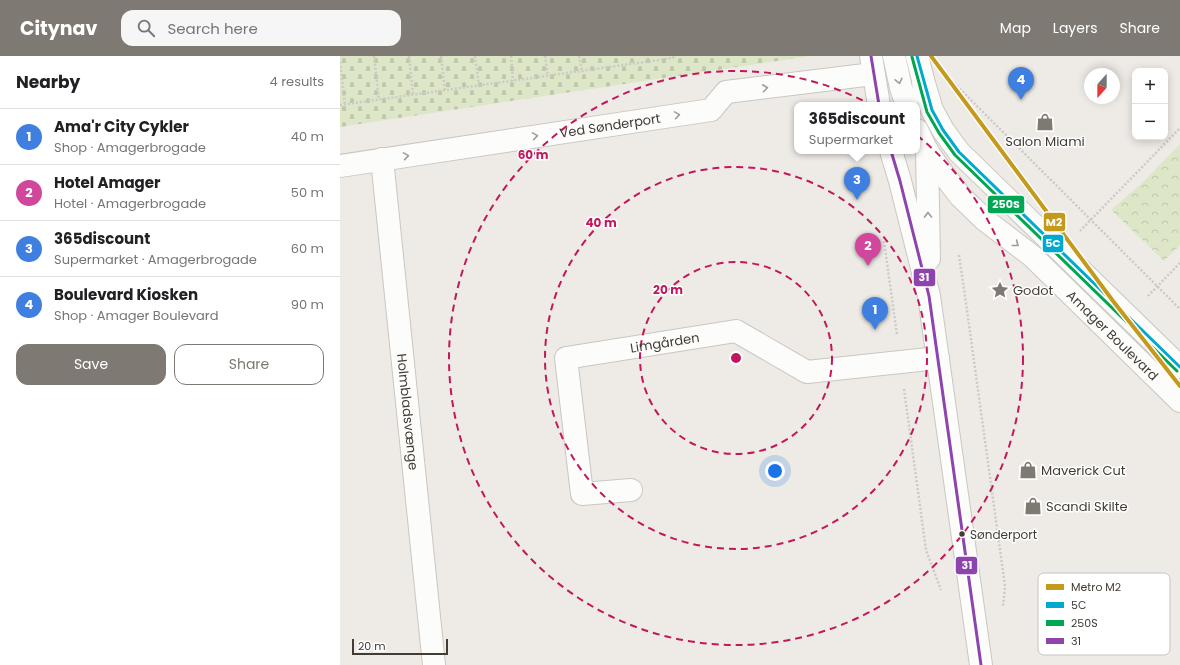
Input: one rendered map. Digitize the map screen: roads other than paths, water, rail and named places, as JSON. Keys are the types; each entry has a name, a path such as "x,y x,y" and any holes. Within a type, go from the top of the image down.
{"street":[{"path":"894,56 901,88 906,102"},
{"path":"917,56 923,80 927,151 929,296"},
{"path":"872,65 878,102"},
{"name":"Ved Sønderport","path":"340,166 711,110 726,92 872,65"},
{"name":"Amager Boulevard","path":"923,80 932,110 943,130 959,152 1180,367"},
{"path":"920,136 927,151"},
{"name":"Amager Boulevard","path":"927,151 960,196 985,220 1032,256 1180,401"},
{"path":"892,154 929,296 981,665"},
{"name":"Holmbladsvænge","path":"382,159 434,665"},
{"name":"Limgården","path":"631,490 582,494 566,358 736,331 807,372 938,358"}],"metro line":[{"name":"M2","path":"931,56 1113,301 1180,386"}],"place":[{"name":"Boulevard Kiosken","path":"1021,100"},
{"name":"Salon Miami","path":"1045,122"},
{"name":"365discount","path":"857,200"},
{"name":"Hotel Amager","path":"868,266"},
{"name":"Godot","path":"1000,290"},
{"name":"Ama'r City Cykler","path":"875,330"},
{"name":"Maverick Cut","path":"1028,470"},
{"name":"Scandi Skilte","path":"1033,506"},
{"name":"Sønderport","path":"962,534"}]}
